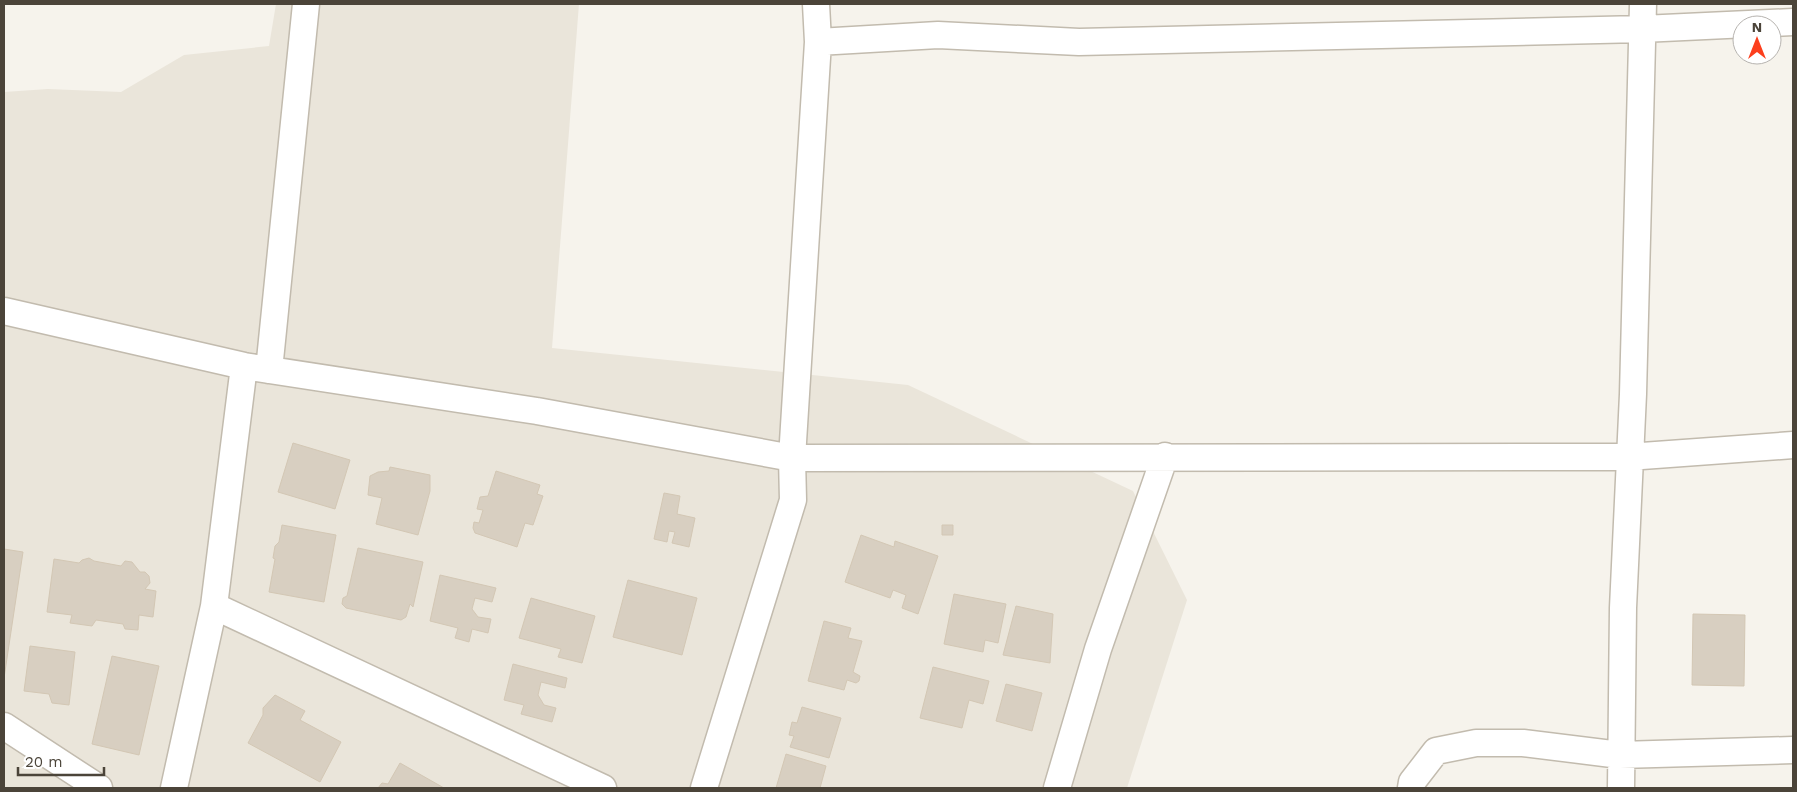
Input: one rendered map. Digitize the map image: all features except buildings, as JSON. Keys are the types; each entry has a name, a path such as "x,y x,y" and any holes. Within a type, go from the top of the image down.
{"street":[{"path":"270,370 306,4"},
{"path":"704,788 793,500 792,458 818,42 816,4"},
{"path":"1621,788 1623,599 1632,394 1643,4"},
{"path":"818,42 938,35 1079,42 1642,30 1793,22"},
{"path":"4,310 244,366 537,411 792,458 1165,456 1628,457 1793,445"},
{"path":"174,788 214,606 244,366"},
{"path":"1058,788 1098,649 1165,456"},
{"path":"214,606 603,788"},
{"path":"4,726 100,788"},
{"path":"1411,788 1412,782 1436,751 1476,743 1523,743 1620,755 1793,750"}],"shaded area":[{"path":"276,4 579,4 552,348 908,385 1133,491 1187,600 1127,788 4,788 4,92 48,89 121,92 184,55 269,46"}]}
